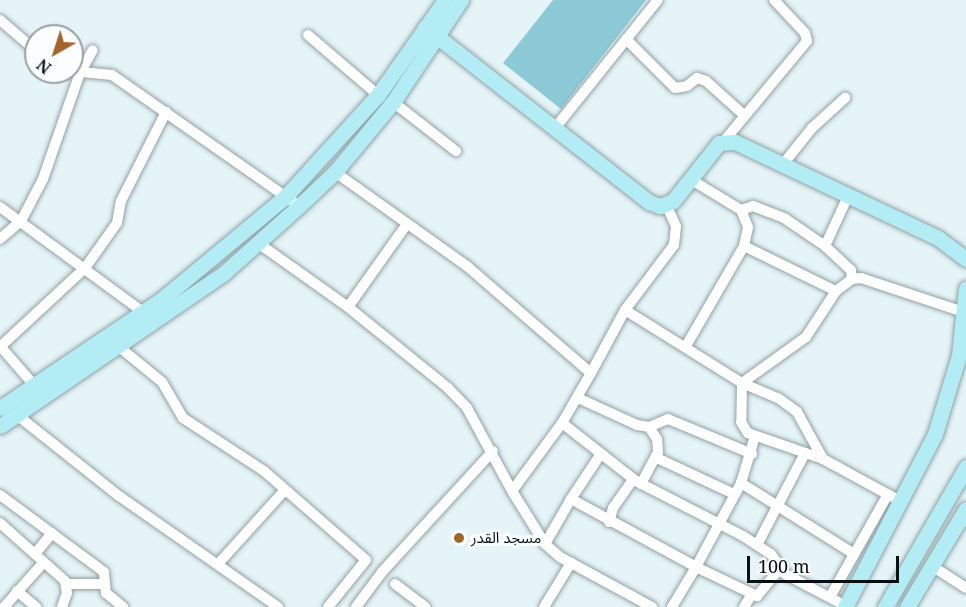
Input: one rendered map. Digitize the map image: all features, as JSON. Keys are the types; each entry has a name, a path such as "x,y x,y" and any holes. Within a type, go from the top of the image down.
{"street":[{"path":"0,408 143,312 214,259 286,196 378,95 445,0"},
{"path":"0,426 224,273 299,206 335,172 393,102 439,37 461,0"},
{"path":"555,128 658,0"},
{"path":"425,27 649,202 666,205 677,198 690,179 807,41 805,33 774,0"},
{"path":"0,20 24,41"},
{"path":"308,35 378,95"},
{"path":"626,39 675,88 687,86 697,78 706,81 745,116"},
{"path":"84,62 93,50"},
{"path":"84,73 112,75 299,206"},
{"path":"0,240 21,221 55,149 73,84"},
{"path":"784,163 812,128 845,98"},
{"path":"393,102 456,151"},
{"path":"34,385 0,346 85,268 117,223 121,201 166,112"},
{"path":"724,141 735,142 849,194 938,238 966,259"},
{"path":"335,172 468,267 591,374"},
{"path":"686,346 744,246 748,227 741,210 690,179"},
{"path":"825,246 849,194"},
{"path":"512,491 578,398 625,310 674,245 676,226 666,205"},
{"path":"741,210 753,206 774,214 825,246 851,270 852,279"},
{"path":"0,207 143,312"},
{"path":"348,307 407,224"},
{"path":"258,243 348,307 448,388 467,408 493,451 512,491 545,544 572,563 652,607"},
{"path":"744,246 836,291"},
{"path":"742,383 806,337 836,291 852,279 871,280 964,312"},
{"path":"562,423 600,455 637,481 757,545 775,557 780,569 845,606 902,502 947,398 964,312 966,288"},
{"path":"625,310 742,383 778,398 797,412 823,459"},
{"path":"118,346 162,382 183,418 264,471 284,491 366,560 328,607"},
{"path":"742,383 741,422 744,430 755,436 823,459 902,502"},
{"path":"578,398 637,425 649,427 668,419 752,454"},
{"path":"17,415 119,496 278,607"},
{"path":"609,522 613,508 657,459 657,439 649,427"},
{"path":"672,607 696,567 717,522 741,483 752,454 755,436"},
{"path":"359,606 382,572 493,451"},
{"path":"757,545 779,508 805,453"},
{"path":"545,544 600,455"},
{"path":"657,459 734,494"},
{"path":"885,607 966,467"},
{"path":"741,483 854,554"},
{"path":"218,564 284,491"},
{"path":"830,597 888,494"},
{"path":"0,495 104,572 105,593 123,607"},
{"path":"571,499 609,522 751,596 760,595 780,569"},
{"path":"907,607 965,511 947,501"},
{"path":"0,523 66,584 104,584"},
{"path":"4,607 39,559 52,533"},
{"path":"544,607 572,563"},
{"path":"932,566 966,588"},
{"path":"62,607 66,584"},
{"path":"395,584 425,607"},
{"path":"17,591 36,607"},
{"path":"744,607 751,596"}],"shaded area":[{"path":"553,0 646,0 561,109 503,63"}],"place":[{"name":"مسجد القدر","path":"459,538"}]}
